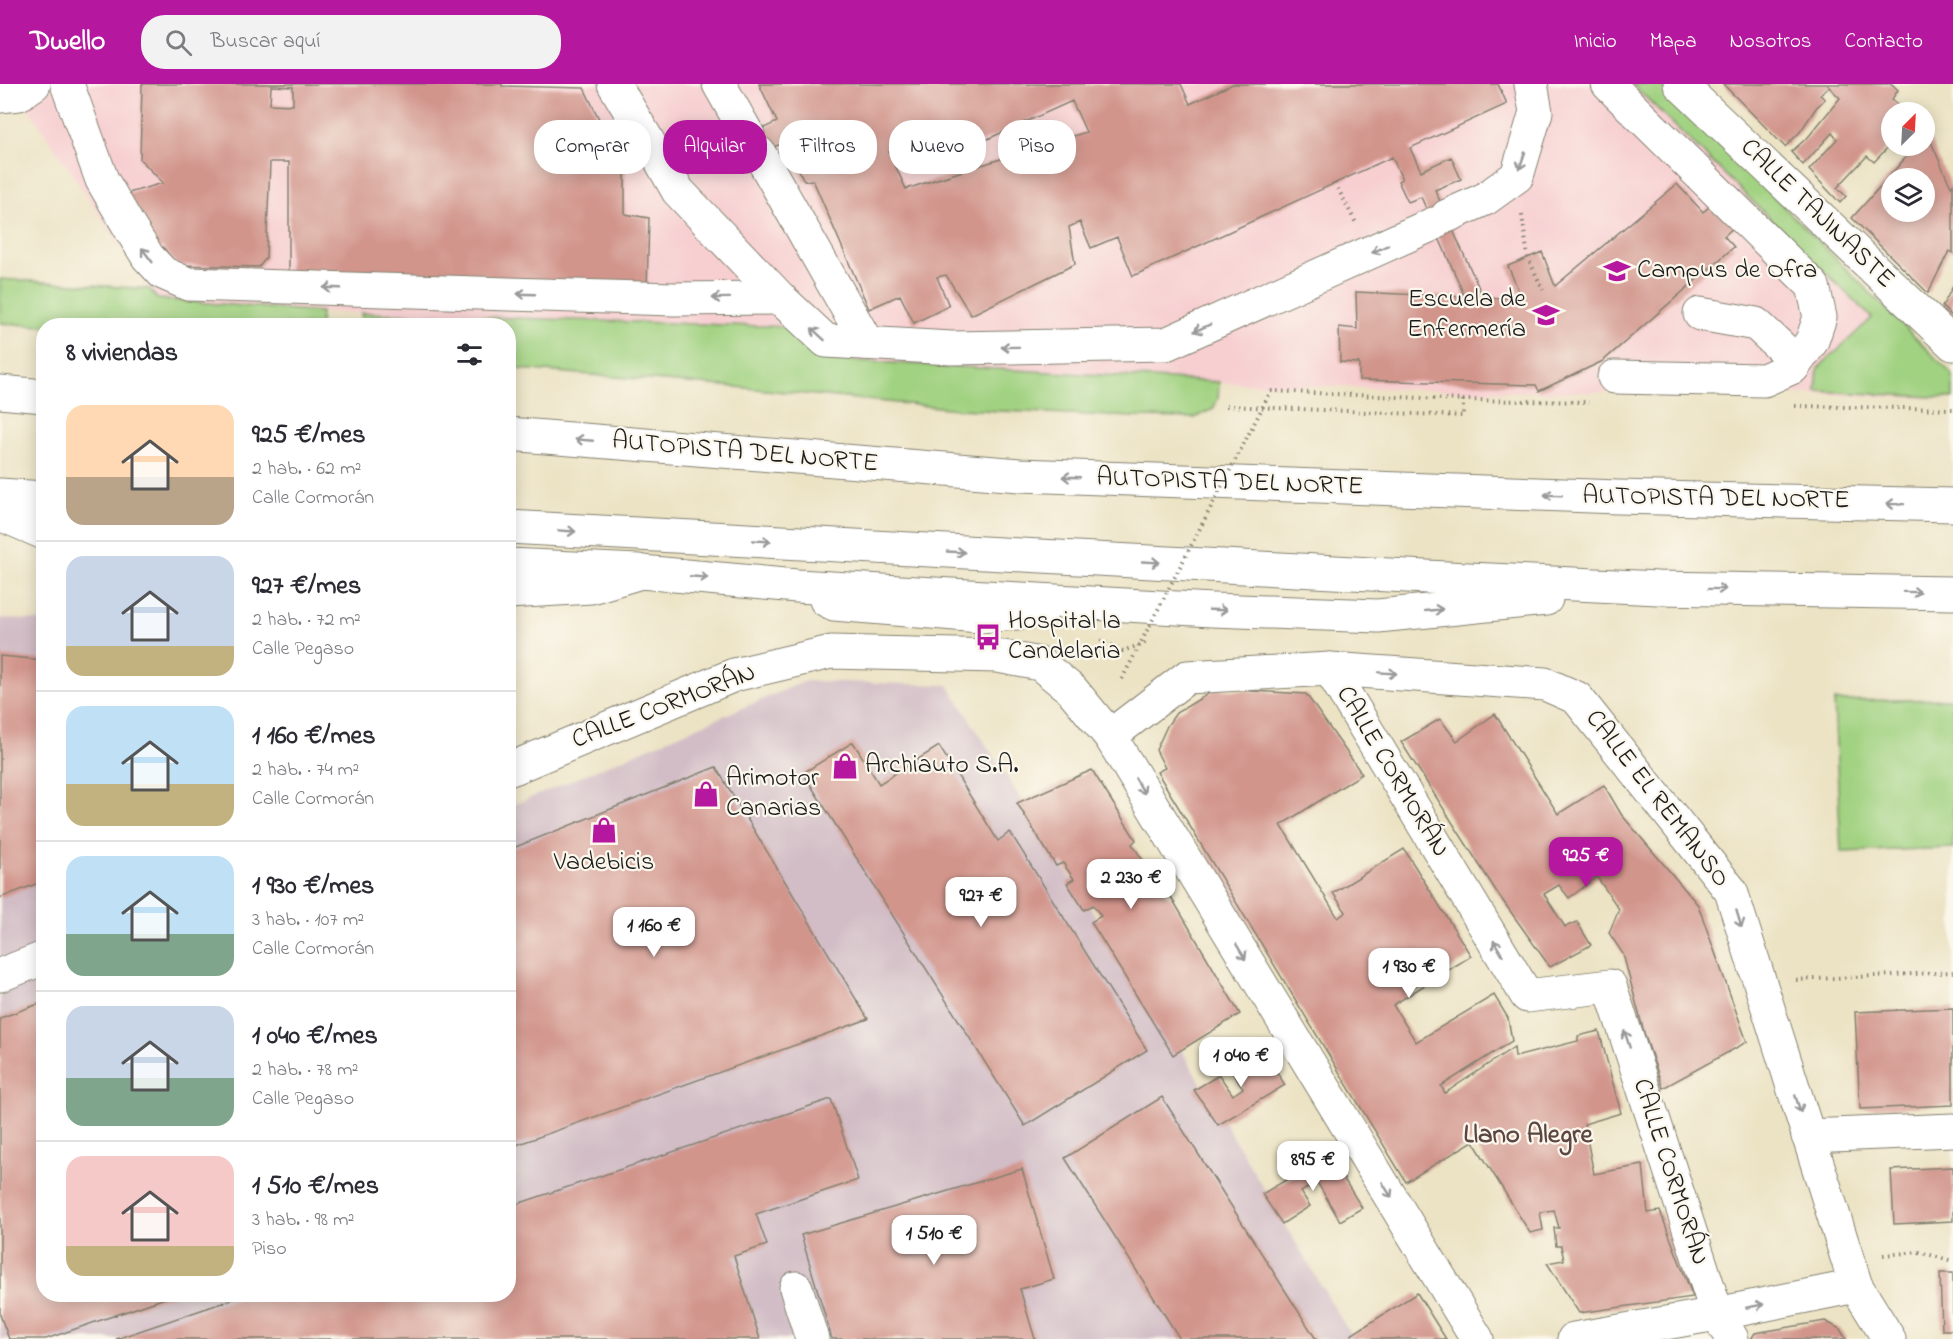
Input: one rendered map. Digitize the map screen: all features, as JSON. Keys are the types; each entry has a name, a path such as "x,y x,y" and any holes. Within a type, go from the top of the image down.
{"main road":[{"path":"0,96 19,94 33,84"},
{"path":"67,84 102,180 130,228 148,257 163,273 188,284 673,299 780,298"},
{"path":"614,84 678,191 780,298 826,341 952,348 1166,344 1371,253 1485,199 1517,176 1530,93"},
{"path":"719,84 867,343"},
{"path":"1608,84 1813,286 1820,317 1812,341 1793,367 1764,380 1614,377"},
{"name":"CALLE TAJINASTE","path":"1680,84 1953,344"},
{"path":"1700,314 1756,324 1784,350 1793,367"},
{"path":"0,392 36,395"},
{"name":"AUTOPISTA DEL NORTE","path":"516,435 1020,475 1618,497 1953,505"},
{"path":"0,495 36,497"},
{"path":"0,514 36,530"},
{"path":"516,527 1414,577 1658,588 1953,593"},
{"path":"516,565 641,572 797,586 1378,616 1658,588"},
{"path":"516,592 591,587 641,572"},
{"name":"CALLE CORMORÁN","path":"516,766 734,675 831,652 998,656 1040,664 1072,690 1110,736 1187,677 1330,669 1527,996 1610,986 1724,1327"},
{"name":"CALLE EL REMANSO","path":"1330,669 1545,684 1577,698 1731,891 1851,1272 1889,1339"},
{"path":"1110,736 1477,1339"},
{"path":"0,975 36,961"},
{"path":"1808,1136 1953,1130"},
{"path":"1574,1339 1724,1327 1851,1272"},
{"path":"796,1288 812,1339"}],"path":[{"path":"1335,183 1371,253"},
{"path":"1528,258 1543,290"},
{"path":"1122,679 1271,391"},
{"path":"1226,406 1463,416 1463,400"},
{"path":"1760,982 1953,972"},
{"path":"1851,1272 1919,1252 1953,1261"}],"shaded area":[{"path":"12,84 1660,84 1953,375 1953,399 1814,394 1463,391 1193,382 827,359 791,327 256,310 156,299"},
{"path":"0,618 36,621 36,1302 516,1302 516,804 806,681 948,685 1186,1058 1353,1339 0,1339"}],"green space":[{"path":"1632,84 1660,84 1953,375 1953,398 1816,391 1818,368 1872,318"},
{"path":"0,279 150,289 157,299 321,312 321,318 36,318 36,326 0,323"},
{"path":"361,313 515,318 362,318"},
{"path":"516,318 792,327 827,359 1219,382 1218,399 1213,409 1195,418 958,409 516,369"},
{"path":"1953,699 1953,848 1841,852 1834,701"}],"building":[{"path":"142,84 502,84 502,86 584,88 600,120 534,120 534,174 625,174 625,214 649,218 647,289 289,280 289,162 270,162 266,258 259,267 177,265 163,247 157,252 122,195 163,183 140,159","holes":["271,86 293,87 293,105 270,104"]},
{"path":"759,84 1181,84 1190,104 1233,84 1498,84 1507,104 1410,148 1421,171 1451,157 1461,179 1435,190 1483,297 1522,299 1508,266 1542,252 1555,286 1677,184 1703,212 1714,203 1735,226 1724,236 1734,247 1603,361 1539,391 1536,385 1359,380 1359,363 1340,362 1339,327 1357,329 1356,292 1465,297 1421,197 1408,202 1398,181 1402,179 1392,157 1133,276 1117,237 1091,248 1080,222 1069,227 1075,264 971,315 946,275 937,277 949,306 914,323 900,295 869,309 813,180 804,181 801,174 877,174 877,120 779,120 779,145 767,149 767,127 777,122"},
{"path":"1723,84 1892,84 1898,90 1892,99 1896,102 1881,102 1881,155 1874,162 1867,156 1837,188 1846,196 1840,203 1809,170 1837,139 1832,133 1803,165 1791,152 1809,136 1840,98 1829,87 1820,95 1825,99 1800,132 1785,147"},
{"path":"651,144 663,145 663,164 651,163"},
{"path":"1935,151 1951,187 1953,183 1953,253 1949,251 1928,293 1852,218 1881,185 1881,222 1935,222 1935,168 1896,168 1907,156 1935,156"},
{"path":"1953,286 1953,317 1942,307"},
{"path":"0,656 36,659 36,884 0,898"},
{"path":"1216,689 1306,694 1362,774 1281,825 1338,918 1346,912 1333,893 1404,849 1471,956 1393,1005 1416,1042 1494,995 1508,1018 1512,1041 1441,1086 1445,1093 1514,1047 1515,1057 1578,1041 1578,1036 1599,1031 1621,1113 1584,1124 1594,1174 1643,1165 1648,1213 1660,1211 1693,1297 1579,1313 1547,1263 1564,1260 1561,1246 1556,1246 1554,1228 1559,1228 1554,1210 1540,1212 1543,1230 1530,1233 1473,1141 1406,1182 1157,772 1165,768 1156,750 1176,713"},
{"path":"1495,714 1558,814 1604,785 1621,814 1698,905 1747,1042 1663,1088 1645,1036 1623,954 1609,933 1619,909 1597,877 1569,898 1559,885 1544,894 1565,927 1577,922 1591,945 1550,967 1498,894 1401,742 1440,719 1457,741"},
{"path":"853,742 879,784 939,746 998,841 1010,832 1147,1050 1025,1126 803,773"},
{"path":"716,767 868,1019 516,1145 516,847"},
{"path":"1092,770 1136,840 1132,844 1168,897 1170,895 1240,1014 1173,1055 1091,922 1101,916 1093,905 1084,910 1067,883 1074,879 1063,863 1056,866 1017,803"},
{"path":"36,1005 36,1302 154,1302 46,1339 9,1339 0,1315 0,1018"},
{"path":"1953,1008 1953,1105 1860,1109 1855,1012"},
{"path":"1263,1050 1285,1085 1218,1125 1194,1090 1219,1075 1233,1095 1243,1088 1230,1069"},
{"path":"1162,1097 1316,1339 1180,1339 1065,1158"},
{"path":"831,1099 858,1180 756,1214 767,1245 734,1256 760,1339 116,1339 225,1302 516,1302 516,1204"},
{"path":"1329,1155 1362,1208 1340,1221 1317,1182 1301,1192 1310,1206 1282,1224 1262,1194"},
{"path":"1953,1167 1953,1221 1894,1224 1891,1170"},
{"path":"1022,1169 1054,1279 1020,1289 1035,1339 832,1339 801,1235"},
{"path":"1940,1273 1953,1273 1953,1330 1942,1330"},
{"path":"1417,1293 1446,1339 1353,1339 1351,1335"},
{"path":"1825,1321 1840,1329 1846,1339 1751,1339 1755,1333"}],"place":[{"name":"Campus de Ofra","path":"1617,271"},
{"name":"Escuela de Enfermería","path":"1546,315"},
{"name":"Hospital la Candelaria","path":"988,637"},
{"name":"Archiauto S.A.","path":"845,766"},
{"name":"Arimotor Canarias","path":"706,794"},
{"name":"Vadebicis","path":"604,830"}],"district":[{"name":"Llano Alegre","path":"1528,1135"}]}
